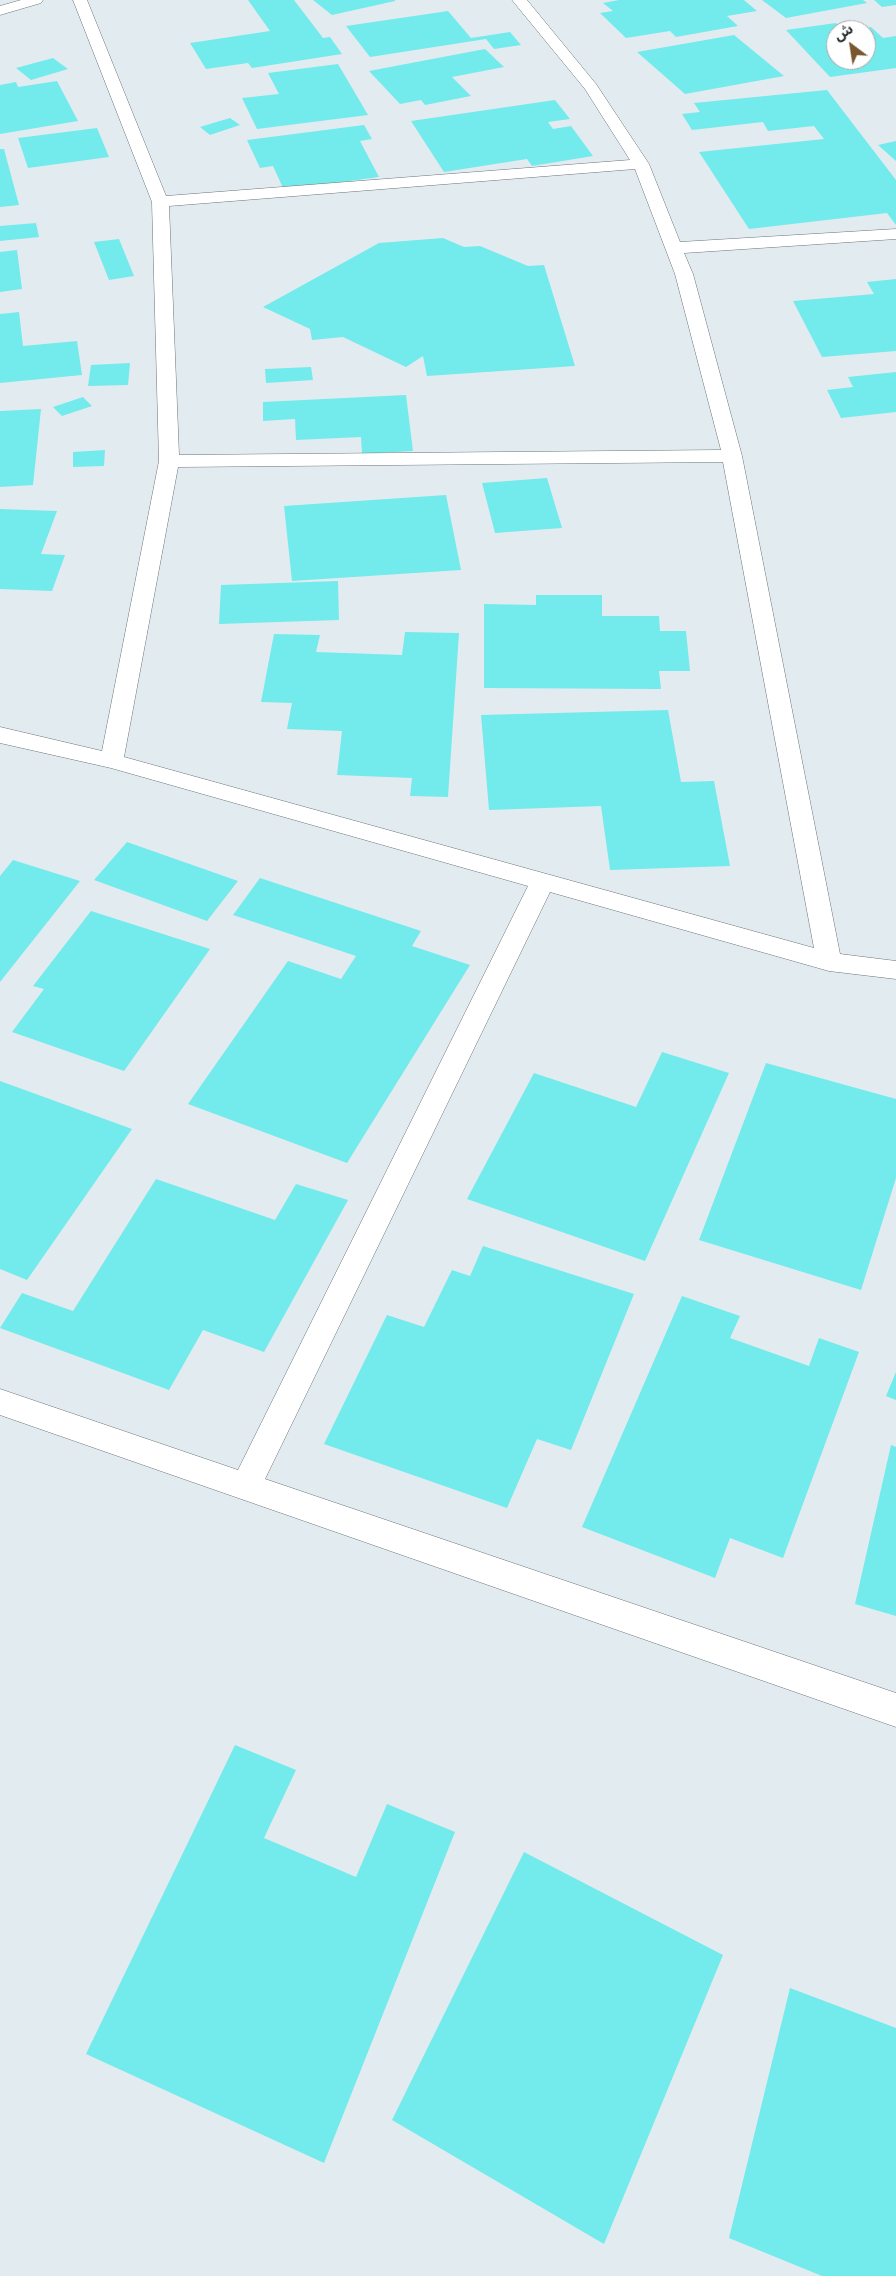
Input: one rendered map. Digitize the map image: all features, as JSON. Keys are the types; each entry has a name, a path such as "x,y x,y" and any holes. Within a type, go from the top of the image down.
{"street":[{"path":"0,11 36,0"},
{"path":"80,0 160,202 169,461 112,761"},
{"path":"519,0 591,87 641,164 684,274 732,456 829,962"},
{"path":"160,202 641,164"},
{"path":"674,248 896,234"},
{"path":"169,461 732,456"},
{"path":"0,735 112,761 829,962 896,970"},
{"path":"246,1486 542,882"},
{"path":"0,1402 896,1710"}],"building":[{"path":"248,0 294,0 323,38 330,37 342,54 252,68 248,63 206,69 190,43 270,31"},
{"path":"313,0 395,0 395,1 332,15"},
{"path":"619,0 744,0 757,11 727,16 738,26 676,37 670,31 626,38 600,13 613,11 603,3"},
{"path":"762,0 863,0 867,3 786,18"},
{"path":"874,0 896,0 896,5 882,7"},
{"path":"448,11 471,38 510,32 521,45 494,49 486,39 370,57 346,26"},
{"path":"826,24 826,70 876,70 876,32 883,38 896,36 896,68 830,77 786,30"},
{"path":"734,35 784,76 685,94 637,52"},
{"path":"485,49 504,67 452,77 471,96 425,105 421,100 400,104 369,71"},
{"path":"53,58 68,69 31,80 16,68"},
{"path":"338,64 368,115 257,129 242,98 279,94 268,73"},
{"path":"57,81 78,121 0,134 0,85 16,82 18,87"},
{"path":"827,90 896,180 896,225 887,213 749,229 699,152 824,139 814,126 768,131 763,122 692,130 682,114 700,112 694,103"},
{"path":"555,100 570,119 548,122 553,129 571,126 593,156 532,166 527,159 444,172 411,121"},
{"path":"230,118 240,125 210,135 200,127"},
{"path":"364,125 372,139 360,141 379,177 284,190 273,166 260,168 247,140"},
{"path":"97,128 109,157 28,168 18,138"},
{"path":"896,141 896,161 878,145"},
{"path":"0,149 4,149 19,205 0,207"},
{"path":"36,223 39,237 0,241 0,226"},
{"path":"443,238 464,247 480,246 528,266 544,265 575,366 427,376 423,356 406,367 343,337 312,340 310,329 263,307 379,243"},
{"path":"119,239 134,276 109,280 94,242"},
{"path":"17,250 22,289 0,292 0,252"},
{"path":"896,279 896,351 822,357 793,301 874,294 867,282"},
{"path":"19,312 23,346 77,341 82,375 0,383 0,314"},
{"path":"130,363 128,385 88,386 91,365"},
{"path":"311,367 313,380 266,383 265,369"},
{"path":"896,372 896,412 841,418 827,390 853,387 848,377"},
{"path":"406,395 413,451 362,454 361,437 296,440 295,419 263,421 263,402"},
{"path":"83,397 92,406 62,416 53,407"},
{"path":"41,409 33,485 0,487 0,411"},
{"path":"105,450 104,466 73,467 73,452"},
{"path":"547,478 562,528 495,533 482,483"},
{"path":"446,495 461,570 292,581 284,506"},
{"path":"0,509 57,511 41,554 65,555 52,591 0,589"},
{"path":"338,581 339,620 219,624 221,585"},
{"path":"536,595 602,595 602,616 659,616 660,631 686,631 690,671 659,671 661,689 484,688 484,604 536,605"},
{"path":"405,632 459,633 448,797 410,796 412,778 337,775 342,731 287,729 292,703 261,702 274,634 320,635 316,652 402,655"},
{"path":"668,710 681,782 714,781 730,866 610,870 601,806 489,810 481,715"},
{"path":"127,842 238,881 207,921 94,880"},
{"path":"13,860 80,881 0,982 0,876"},
{"path":"260,878 421,931 412,946 470,965 347,1163 188,1104 288,961 341,979 356,956 233,915"},
{"path":"91,911 210,949 124,1071 12,1032 44,989 33,986"},
{"path":"662,1052 729,1073 645,1261 467,1199 534,1073 636,1107"},
{"path":"766,1063 896,1099 896,1178 861,1290 699,1240"},
{"path":"0,1081 132,1129 27,1280 0,1269"},
{"path":"156,1179 275,1220 296,1184 348,1200 264,1352 203,1330 169,1390 0,1328 22,1293 73,1311"},
{"path":"483,1246 634,1294 571,1450 537,1439 507,1508 324,1444 387,1315 424,1327 452,1270 470,1276"},
{"path":"682,1296 740,1316 730,1338 809,1366 819,1338 859,1352 783,1558 730,1538 715,1578 582,1527"},
{"path":"896,1372 896,1400 886,1396"},
{"path":"891,1445 896,1447 896,1616 855,1604"},
{"path":"235,1745 296,1770 264,1838 356,1877 387,1804 455,1832 324,2163 86,2054"},
{"path":"524,1852 723,1955 604,2244 392,2120"},
{"path":"790,1988 896,2028 896,2276 822,2276 729,2238"}]}
